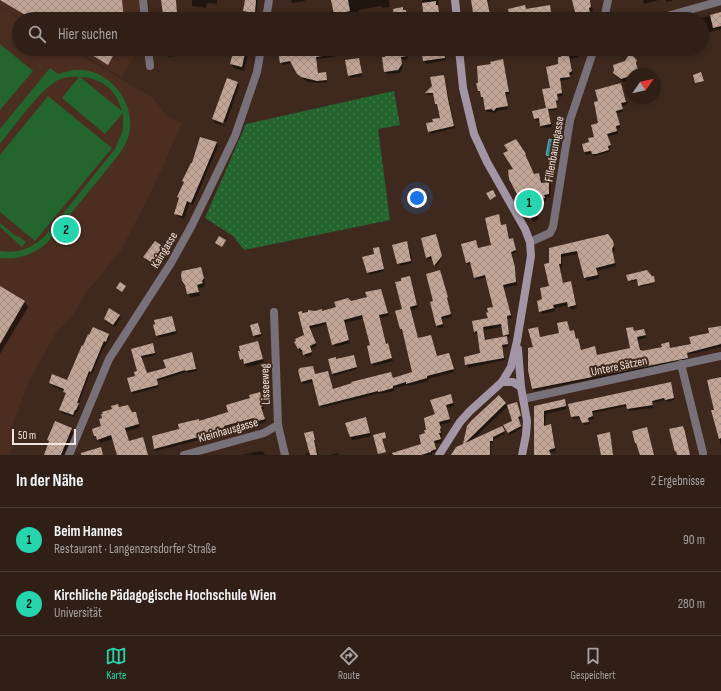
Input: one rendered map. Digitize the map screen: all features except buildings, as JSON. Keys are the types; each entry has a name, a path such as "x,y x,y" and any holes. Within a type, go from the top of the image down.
{"main road":[{"path":"455,0 456,12"},
{"path":"439,455 460,422 502,382 511,367 517,341 531,256 530,242 525,229 487,162 474,134 464,88 461,56"},
{"path":"517,341 521,387 527,415 527,429 522,455"},
{"path":"502,382 513,382 521,387"}],"street":[{"path":"143,0 144,12"},
{"path":"267,12 269,0"},
{"path":"605,12 608,0"},
{"path":"681,12 721,1"},
{"path":"149,56 150,66"},
{"name":"Kaingasse","path":"69,455 109,359 171,263 192,225 235,136 256,72 259,56"},
{"name":"Fillenbaumgasse","path":"530,242 550,233 553,228 570,120 592,56"},
{"name":"Lisseeweg","path":"274,312 278,425 285,455"},
{"name":"Untere Sätzen","path":"523,399 721,356"},
{"path":"682,364 703,453"},
{"name":"Kleinhausgasse","path":"184,455 264,433 278,425"}],"shaded area":[{"path":"0,0 139,0 140,12 12,13 0,6"},
{"path":"0,7 12,14 12,56 82,56 153,98 165,114 182,123 152,190 121,250 85,294 73,315 55,334 30,379 12,426 11,455 0,455"},
{"path":"86,56 134,56 122,77"}],"green space":[{"path":"0,44 12,54 12,56 15,56 33,71 0,110"},
{"path":"50,68 58,74 73,70 85,70 98,74 106,79 120,92 125,101 130,119 129,135 121,152 47,243 31,254 13,258 0,258 0,251 19,251 30,247 45,236 115,149 123,130 123,113 105,134 62,98 79,77 68,77 58,80 43,91 0,144 0,129","holes":["80,77 99,81 111,90 117,98 122,111"]},
{"path":"394,91 400,125 378,129 390,220 244,250 233,236 205,218 246,124"},
{"path":"48,96 112,148 35,241 0,212 0,155"},
{"path":"0,223 17,237 18,236 26,242 22,247 0,227"}],"water":[{"path":"549,139 553,140 550,156 546,155"}],"place":[{"name":"Beim Hannes","path":"529,203"},
{"name":"Kirchliche Pädagogische Hochschule Wien","path":"66,230"}]}
